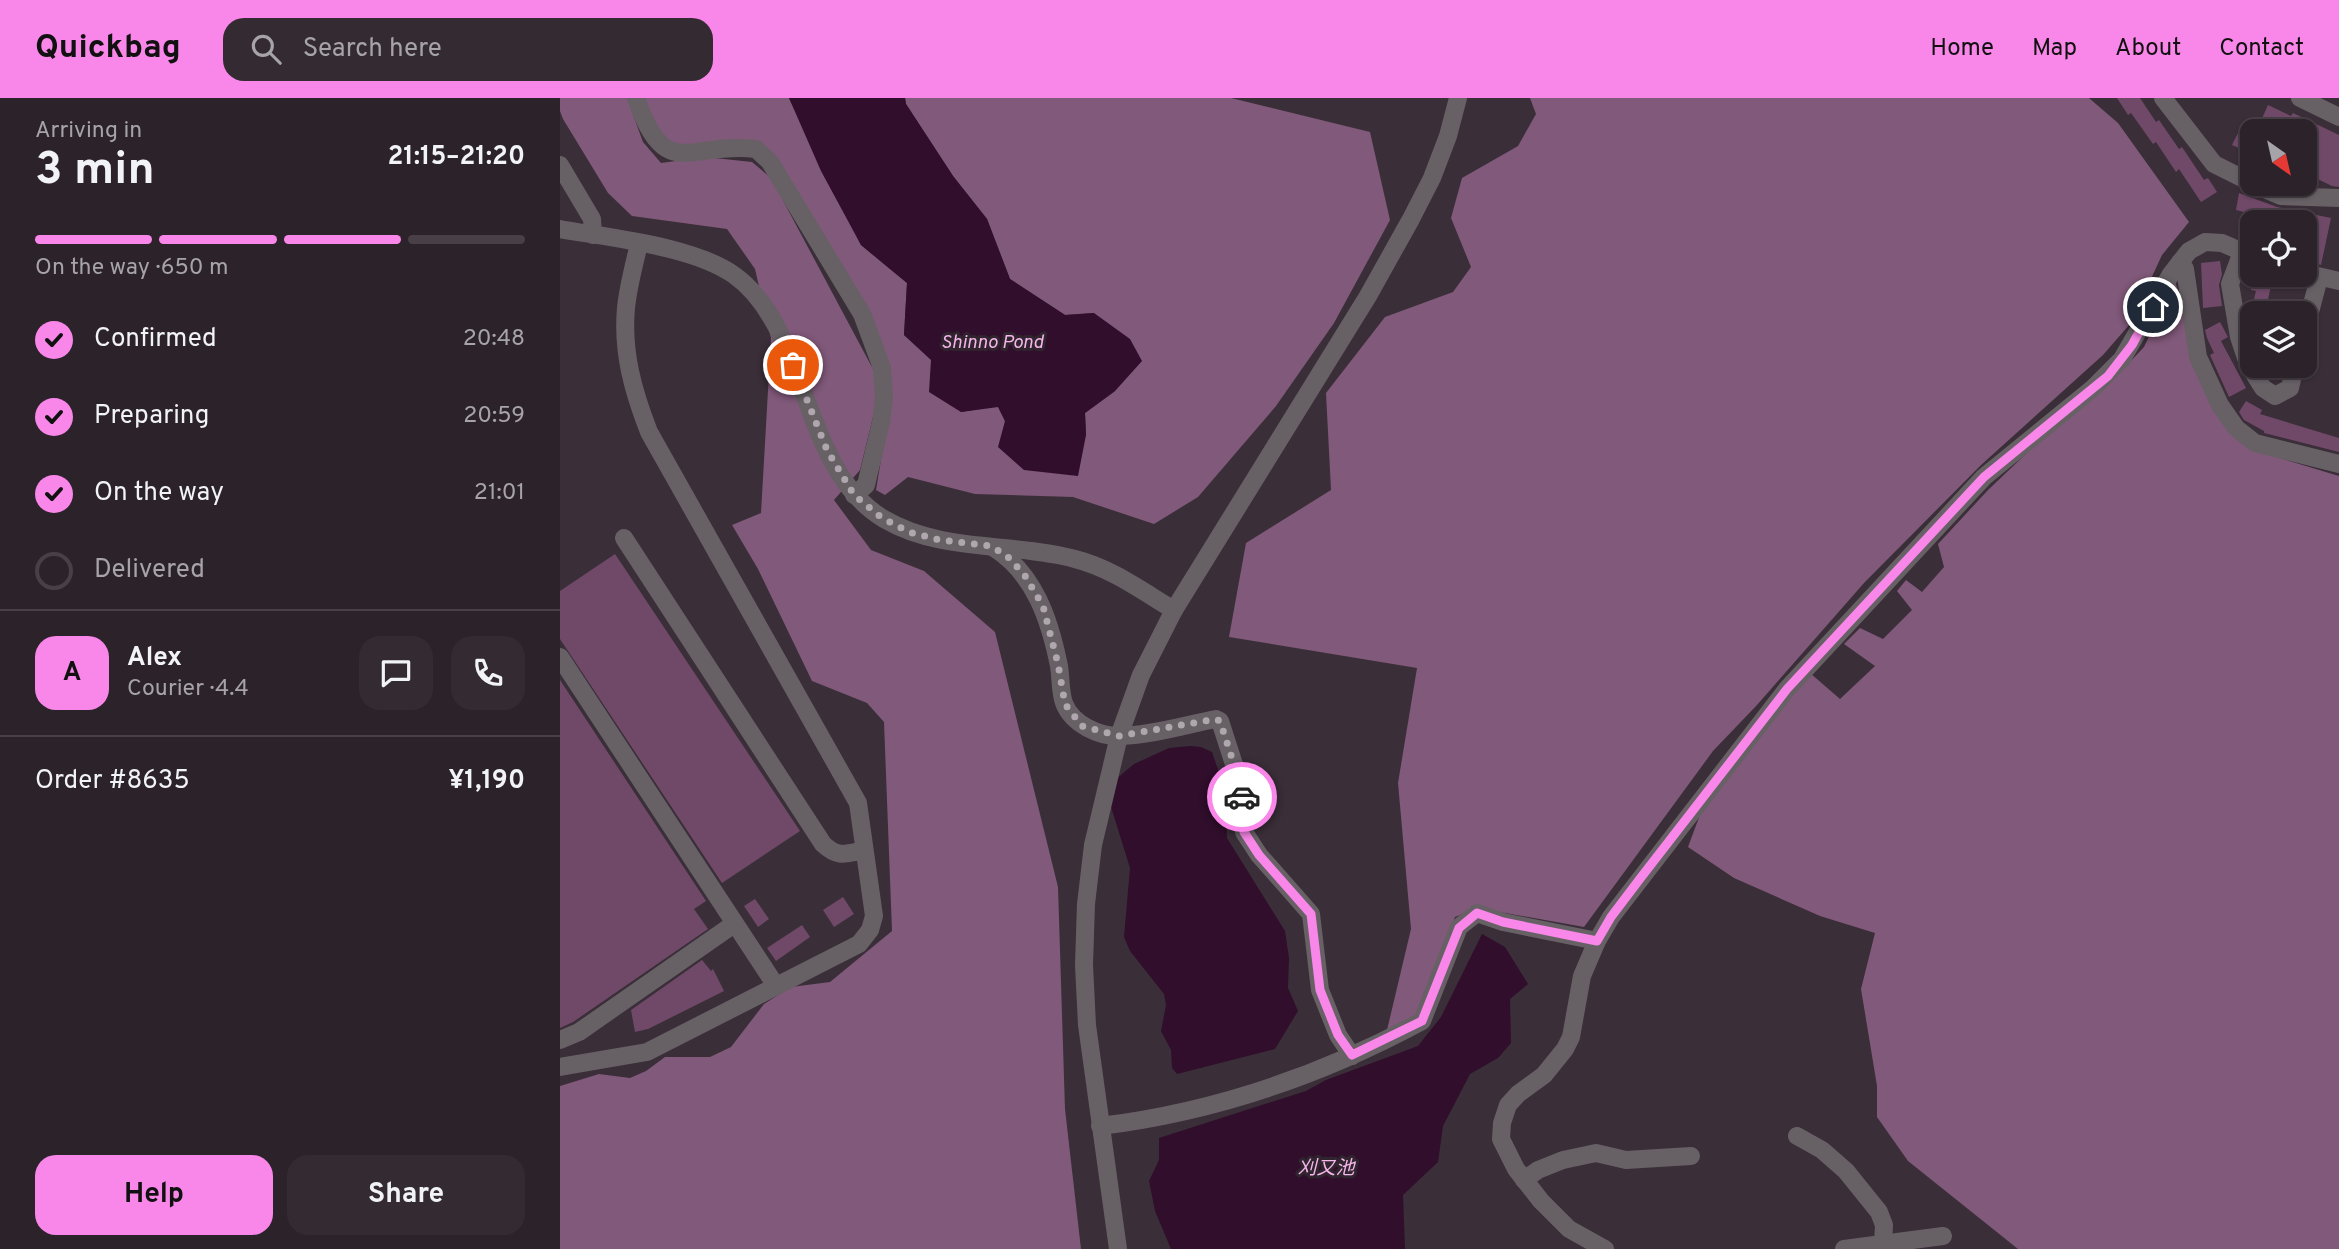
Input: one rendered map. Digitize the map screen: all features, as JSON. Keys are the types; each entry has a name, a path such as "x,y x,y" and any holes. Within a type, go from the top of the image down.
{"street":[{"path":"636,98 657,143 667,151 680,153 723,148 756,149 770,162 862,314 882,368 884,398 866,485 854,495"},
{"path":"1118,1249 1087,1025 1084,965 1086,904 1093,845 1119,736 1141,675 1174,610 1367,296 1411,219 1432,178 1448,136 1458,98"},
{"path":"2163,98 2214,164 2240,177"},
{"path":"2300,98 2339,117"},
{"path":"560,165 592,219 593,235"},
{"path":"2281,196 2339,198"},
{"path":"560,229 709,261 734,275 755,296 784,343 827,450 854,495 882,518 909,532 940,540 1076,559 1112,573 1174,610"},
{"path":"1605,1249 1569,1229 1524,1180 1501,1139 1504,1114 1518,1094 1545,1075 1571,1037 1582,976 1597,941 1626,897 1787,689 1984,477 2108,376 2132,345 2171,274 2189,251 2205,242 2222,243 2240,251"},
{"path":"560,1067 647,1052 859,944 870,930 873,916 858,803 649,432 634,394 627,361 626,308 639,244"},
{"path":"2180,262 2185,269 2198,356 2220,405 2236,428 2255,443 2339,464"},
{"path":"2240,266 2230,284 2240,340"},
{"path":"2317,277 2339,281"},
{"path":"2257,378 2263,388 2276,396 2290,388 2292,378"},
{"path":"624,538 823,844 833,853 864,850"},
{"path":"991,546 1007,556 1024,574 1043,606 1065,704 1082,726 1119,736 1216,719 1220,721 1241,786 1244,832 1259,855 1311,914 1320,990 1338,1035 1352,1055"},
{"path":"560,657 776,986"},
{"path":"1100,1126 1194,1110 1300,1078 1422,1021 1459,928 1477,913 1503,922 1597,941"},
{"path":"560,1040 579,1032 734,924"},
{"path":"1797,1136 1822,1150 1854,1181 1878,1212 1884,1225 1883,1244"},
{"path":"1524,1180 1538,1170 1563,1160 1596,1153 1626,1160 1690,1156"},
{"path":"1844,1249 1943,1236"}],"shaded area":[{"path":"560,98 627,98 643,142 661,163 705,157 752,162 771,178 881,384 860,470 834,500 871,550 924,571 995,632 1058,887 1065,1109 1081,1249 560,1249 560,1086 599,1074 630,1078 646,1071 665,1057 710,1057 731,1047 764,1004 791,987 830,982 892,931 884,722 867,703 812,681 758,569 732,525 761,513 771,338 755,269 727,229 632,216 608,193 563,119"},
{"path":"644,98 789,98 861,245 907,283 904,335 932,360 961,412 998,406 1005,421 1086,435 1085,413 1115,391 1094,313 1065,315 1010,279 987,219 953,176 906,104 905,98 1231,98 1370,132 1390,220 1334,323 1276,406 1198,497 1154,524 1073,497 975,494 908,477 885,495 876,490 887,423 888,367 774,159 680,148 661,139"},
{"path":"1530,98 2089,98 2118,123 2189,222 2162,255 2130,324 2103,355 1981,465 1864,583 1713,751 1584,927 1477,908 1455,917 1414,1019 1387,1030 1411,929 1398,783 1417,668 1229,637 1246,543 1331,490 1326,393 1385,317 1453,292 1471,267 1451,218 1462,178 1518,146 1536,114"},
{"path":"2175,282 2187,314 2193,358 2253,450 2339,476 2339,1249 2018,1249 1908,1161 1877,1117 1877,1086 1861,989 1875,933 1820,916 1734,878 1688,847 1701,812 1810,673 1840,699 1875,666 1844,644 1860,628 1883,639 1912,610 1897,591 1906,580 1922,592 1944,567 1938,544 1988,490 2047,434 2106,387 2144,347"}],"water":[{"name":"Shinno Pond","path":"789,98 905,98 906,104 953,176 987,219 1010,279 1065,315 1094,313 1130,339 1142,361 1115,391 1085,413 1086,435 1078,476 1024,470 998,447 1005,421 998,407 961,412 929,392 931,360 904,335 907,283 861,245 821,171"},
{"path":"1190,746 1212,752 1225,790 1227,838 1285,931 1289,958 1288,988 1298,1011 1275,1049 1177,1074 1172,1068 1171,1050 1161,1031 1166,1005 1164,994 1130,951 1124,937 1130,868 1108,797 1115,780 1134,764 1169,748"},
{"name":"刈又池","path":"1482,934 1505,947 1528,984 1510,999 1511,1043 1498,1058 1470,1074 1443,1126 1438,1162 1403,1195 1405,1249 1171,1249 1155,1211 1149,1181 1159,1160 1159,1138 1306,1091 1326,1080 1418,1046 1441,1017"}],"building":[{"path":"2117,98 2140,98 2156,122 2159,120 2179,149 2182,147 2204,180 2208,178 2217,192 2201,202 2179,169 2176,172 2156,142 2153,144"},
{"path":"2268,105 2291,116 2293,113 2306,119 2262,119"},
{"path":"2317,124 2339,135 2339,187 2317,179"},
{"path":"2240,129 2240,148 2232,145"},
{"path":"2239,193 2240,196 2292,210 2240,211 2236,210"},
{"path":"2317,215 2331,218 2321,265 2317,264"},
{"path":"2220,261 2222,306 2203,308 2201,263"},
{"path":"2252,287 2271,287 2268,301 2254,301 2256,291 2251,290"},
{"path":"2220,322 2228,337 2221,341 2246,388 2229,397 2210,355 2214,353 2205,330"},
{"path":"2246,401 2262,410 2260,414 2339,438 2339,452 2264,433 2244,420 2239,412"},
{"path":"615,554 800,831 722,883 560,639 560,591"},
{"path":"560,680 706,901 694,909 708,929 573,1022 560,1028"},
{"path":"843,897 854,914 834,927 823,910"},
{"path":"755,899 769,919 758,927 744,906"},
{"path":"802,925 810,937 776,961 767,948"},
{"path":"702,960 711,971 713,969 724,991 648,1029 635,1032 631,1010"}],"way so far":[{"path":"793,365 827,450 854,495 882,518 909,532 940,540 991,546 1007,556 1024,574 1043,606 1065,704 1082,726 1119,736 1216,719 1220,721 1242,797"}],"route":[{"path":"1242,797 1244,832 1259,855 1311,914 1320,990 1338,1035 1352,1055 1422,1021 1459,928 1477,913 1503,922 1597,941 1611,917 1787,689 1984,477 2108,376 2132,345 2153,307"}]}
